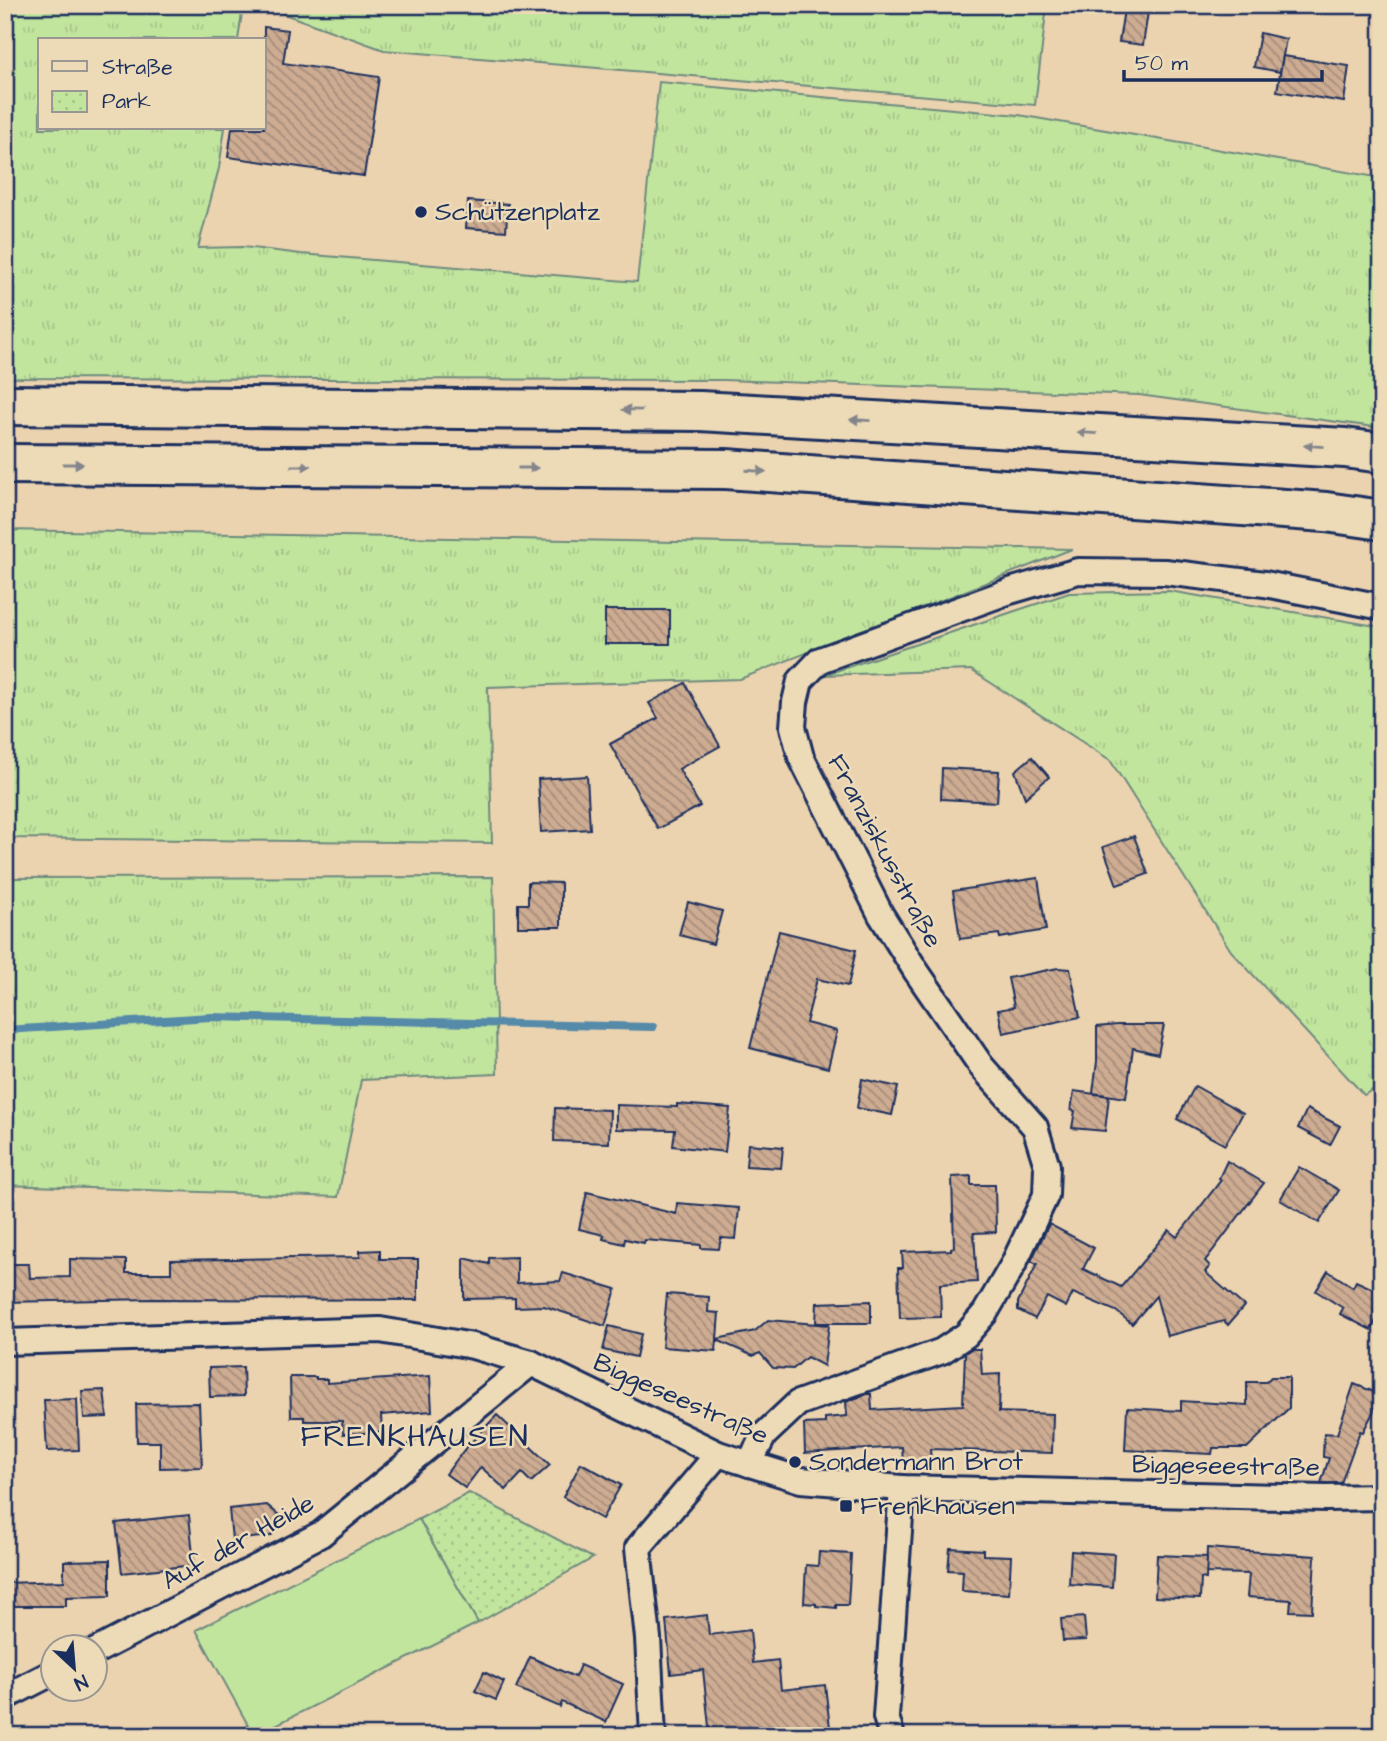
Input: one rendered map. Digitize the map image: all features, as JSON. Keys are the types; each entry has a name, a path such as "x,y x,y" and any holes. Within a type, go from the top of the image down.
{"highway":[{"path":"5,405 700,411 1345,448 1382,453"},
{"path":"5,464 726,469 1326,512 1382,520"}],"street":[{"name":"Franziskusstraße","path":"749,1464 765,1435 798,1403 942,1352 966,1335 985,1313 1013,1265 1046,1195 1047,1166 1035,1127 982,1067 916,971 881,915 813,785 801,757 793,727 800,681 820,660 1010,591 1078,571 1177,573 1265,584 1382,607"},
{"name":"Biggeseestraße","path":"5,1342 380,1331 473,1346 531,1363 718,1454 801,1480 902,1488 1326,1499 1382,1497"},
{"name":"Auf der Heide","path":"108,1645 321,1534 531,1363"},
{"path":"653,1736 648,1639 638,1548 718,1454"},
{"path":"892,1736 886,1717 902,1488"},
{"path":"5,1697 38,1680"}],"green space":[{"path":"5,5 220,5 242,13 238,38 38,38 38,130 225,130 219,168 198,248 243,247 637,282 659,82 1019,115 1382,178 1382,428 1139,395 724,380 5,378"},
{"path":"259,5 1047,5 1035,105 384,50"},
{"path":"5,530 1072,549 740,679 488,687 492,843 5,838"},
{"path":"1169,591 1382,627 1382,1084 1364,1095 1231,951 1110,760 971,670 824,675 1069,593"},
{"path":"493,877 497,1074 361,1080 338,1197 5,1185 5,878"},
{"path":"469,1493 593,1558 478,1623 419,1519"},
{"path":"419,1519 478,1623 254,1736 196,1630"}],"building":[{"path":"1124,9 1148,12 1143,45 1119,42"},
{"path":"264,27 288,30 283,63 379,77 364,176 228,157 232,130 266,130"},
{"path":"1260,33 1286,39 1280,72 1254,67"},
{"path":"1283,56 1349,66 1344,102 1277,91"},
{"path":"468,201 508,204 506,231 466,228"},
{"path":"605,610 670,610 670,644 605,644"},
{"path":"685,683 720,746 679,769 700,806 658,829 610,744 658,718 649,703"},
{"path":"1032,757 1049,777 1025,798 1015,771"},
{"path":"942,768 999,771 997,802 941,799"},
{"path":"587,776 590,829 541,832 538,779"},
{"path":"1134,836 1148,874 1117,885 1103,847"},
{"path":"1038,878 1046,930 1000,938 999,934 960,939 953,891"},
{"path":"528,882 561,883 561,927 518,927 518,904 528,904"},
{"path":"688,902 722,911 713,944 679,935"},
{"path":"779,931 856,950 848,986 817,979 806,1023 837,1031 828,1068 750,1048"},
{"path":"1058,968 1070,969 1080,1017 1003,1033 998,1010 1014,1007 1008,978"},
{"path":"1164,1025 1158,1054 1133,1048 1126,1098 1093,1093 1097,1027"},
{"path":"862,1079 898,1087 892,1115 857,1108"},
{"path":"1195,1086 1243,1113 1225,1145 1177,1119"},
{"path":"1074,1091 1109,1096 1105,1131 1072,1128"},
{"path":"677,1104 730,1108 725,1152 673,1146 675,1130 616,1129 616,1105 677,1107"},
{"path":"555,1108 610,1110 609,1143 554,1141"},
{"path":"1307,1109 1340,1126 1330,1145 1298,1128"},
{"path":"748,1144 783,1147 781,1168 746,1166"},
{"path":"1227,1161 1264,1183 1205,1261 1210,1266 1205,1272 1244,1306 1228,1325 1224,1321 1167,1336 1156,1296 1132,1324 1116,1311 1073,1293 1066,1307 1047,1297 1035,1319 1018,1310 1018,1302 1037,1264 1031,1261 1049,1224 1094,1248 1083,1269 1121,1287 1169,1230 1177,1237 1221,1180 1219,1178"},
{"path":"1299,1167 1339,1190 1319,1223 1280,1200"},
{"path":"971,1176 971,1185 995,1185 996,1232 974,1233 977,1282 940,1284 941,1317 900,1318 898,1268 903,1268 902,1252 951,1250 954,1247 952,1177"},
{"path":"587,1192 676,1214 677,1203 739,1208 736,1239 721,1238 719,1249 645,1240 644,1243 625,1239 624,1244 603,1239 604,1235 579,1229"},
{"path":"380,1250 380,1259 418,1259 418,1300 153,1299 5,1302 5,1264 29,1264 30,1278 70,1277 70,1259 126,1260 126,1273 171,1273 171,1260 360,1257 360,1251"},
{"path":"517,1257 517,1283 560,1281 563,1273 616,1289 605,1326 544,1306 515,1307 515,1298 464,1299 464,1258 489,1264 489,1258"},
{"path":"1328,1271 1353,1287 1356,1281 1382,1293 1382,1310 1371,1330 1340,1314 1343,1308 1316,1291"},
{"path":"667,1294 709,1297 708,1312 719,1313 717,1339 755,1331 768,1320 829,1325 824,1366 807,1357 793,1369 773,1368 760,1353 753,1356 717,1340 716,1351 662,1347"},
{"path":"871,1301 871,1323 816,1323 817,1303"},
{"path":"609,1326 641,1334 636,1357 603,1350"},
{"path":"971,1349 980,1349 982,1375 1000,1374 999,1412 1053,1414 1052,1453 930,1449 931,1460 903,1462 902,1447 805,1453 804,1424 825,1423 825,1418 847,1416 846,1402 867,1394 871,1394 872,1410 963,1405 965,1353"},
{"path":"243,1367 244,1396 210,1397 209,1368"},
{"path":"430,1376 432,1411 381,1415 382,1432 343,1434 342,1421 304,1421 304,1417 291,1417 290,1377 316,1377 327,1379 327,1383"},
{"path":"1271,1377 1289,1377 1289,1408 1247,1448 1213,1448 1212,1454 1125,1450 1127,1408 1181,1411 1181,1401 1247,1405 1247,1382 1266,1382"},
{"path":"1354,1384 1382,1395 1363,1432 1360,1431 1341,1483 1321,1483 1329,1458 1323,1457 1324,1433 1337,1434"},
{"path":"104,1390 107,1417 84,1418 82,1391"},
{"path":"77,1399 79,1450 47,1451 44,1400"},
{"path":"199,1403 202,1467 160,1468 160,1442 137,1442 136,1404"},
{"path":"497,1415 550,1465 531,1482 522,1473 506,1490 481,1467 465,1488 446,1474"},
{"path":"581,1463 621,1485 602,1519 563,1497"},
{"path":"267,1505 279,1515 280,1523 271,1536 232,1540 229,1509"},
{"path":"189,1515 194,1565 122,1573 116,1523"},
{"path":"950,1548 983,1550 983,1555 1011,1556 1009,1594 962,1591 963,1571 948,1570"},
{"path":"1207,1548 1315,1556 1312,1612 1290,1611 1291,1600 1247,1597 1249,1574 1206,1573"},
{"path":"1071,1551 1114,1554 1112,1587 1069,1584"},
{"path":"819,1552 851,1554 848,1605 836,1605 836,1608 804,1603 806,1565 818,1566"},
{"path":"1157,1555 1207,1557 1206,1579 1201,1578 1200,1599 1155,1597"},
{"path":"110,1560 110,1596 66,1597 66,1606 5,1606 5,1583 64,1581 64,1561"},
{"path":"707,1615 709,1635 750,1630 753,1663 778,1660 781,1690 825,1685 831,1736 710,1736 703,1670 671,1674 666,1620"},
{"path":"1084,1617 1086,1640 1063,1641 1061,1619"},
{"path":"530,1657 575,1677 580,1665 623,1684 606,1722 562,1702 560,1707 516,1688"},
{"path":"484,1672 504,1682 496,1700 475,1691"}],"waterway":[{"path":"5,1030 211,1017 653,1027"}],"place":[{"name":"Schützenplatz","path":"421,212"},
{"name":"Sondermann Brot","path":"795,1462"},
{"name":"Frenkhausen","path":"846,1506"}],"district":[{"name":"FRENKHAUSEN","path":"415,1437"}]}
